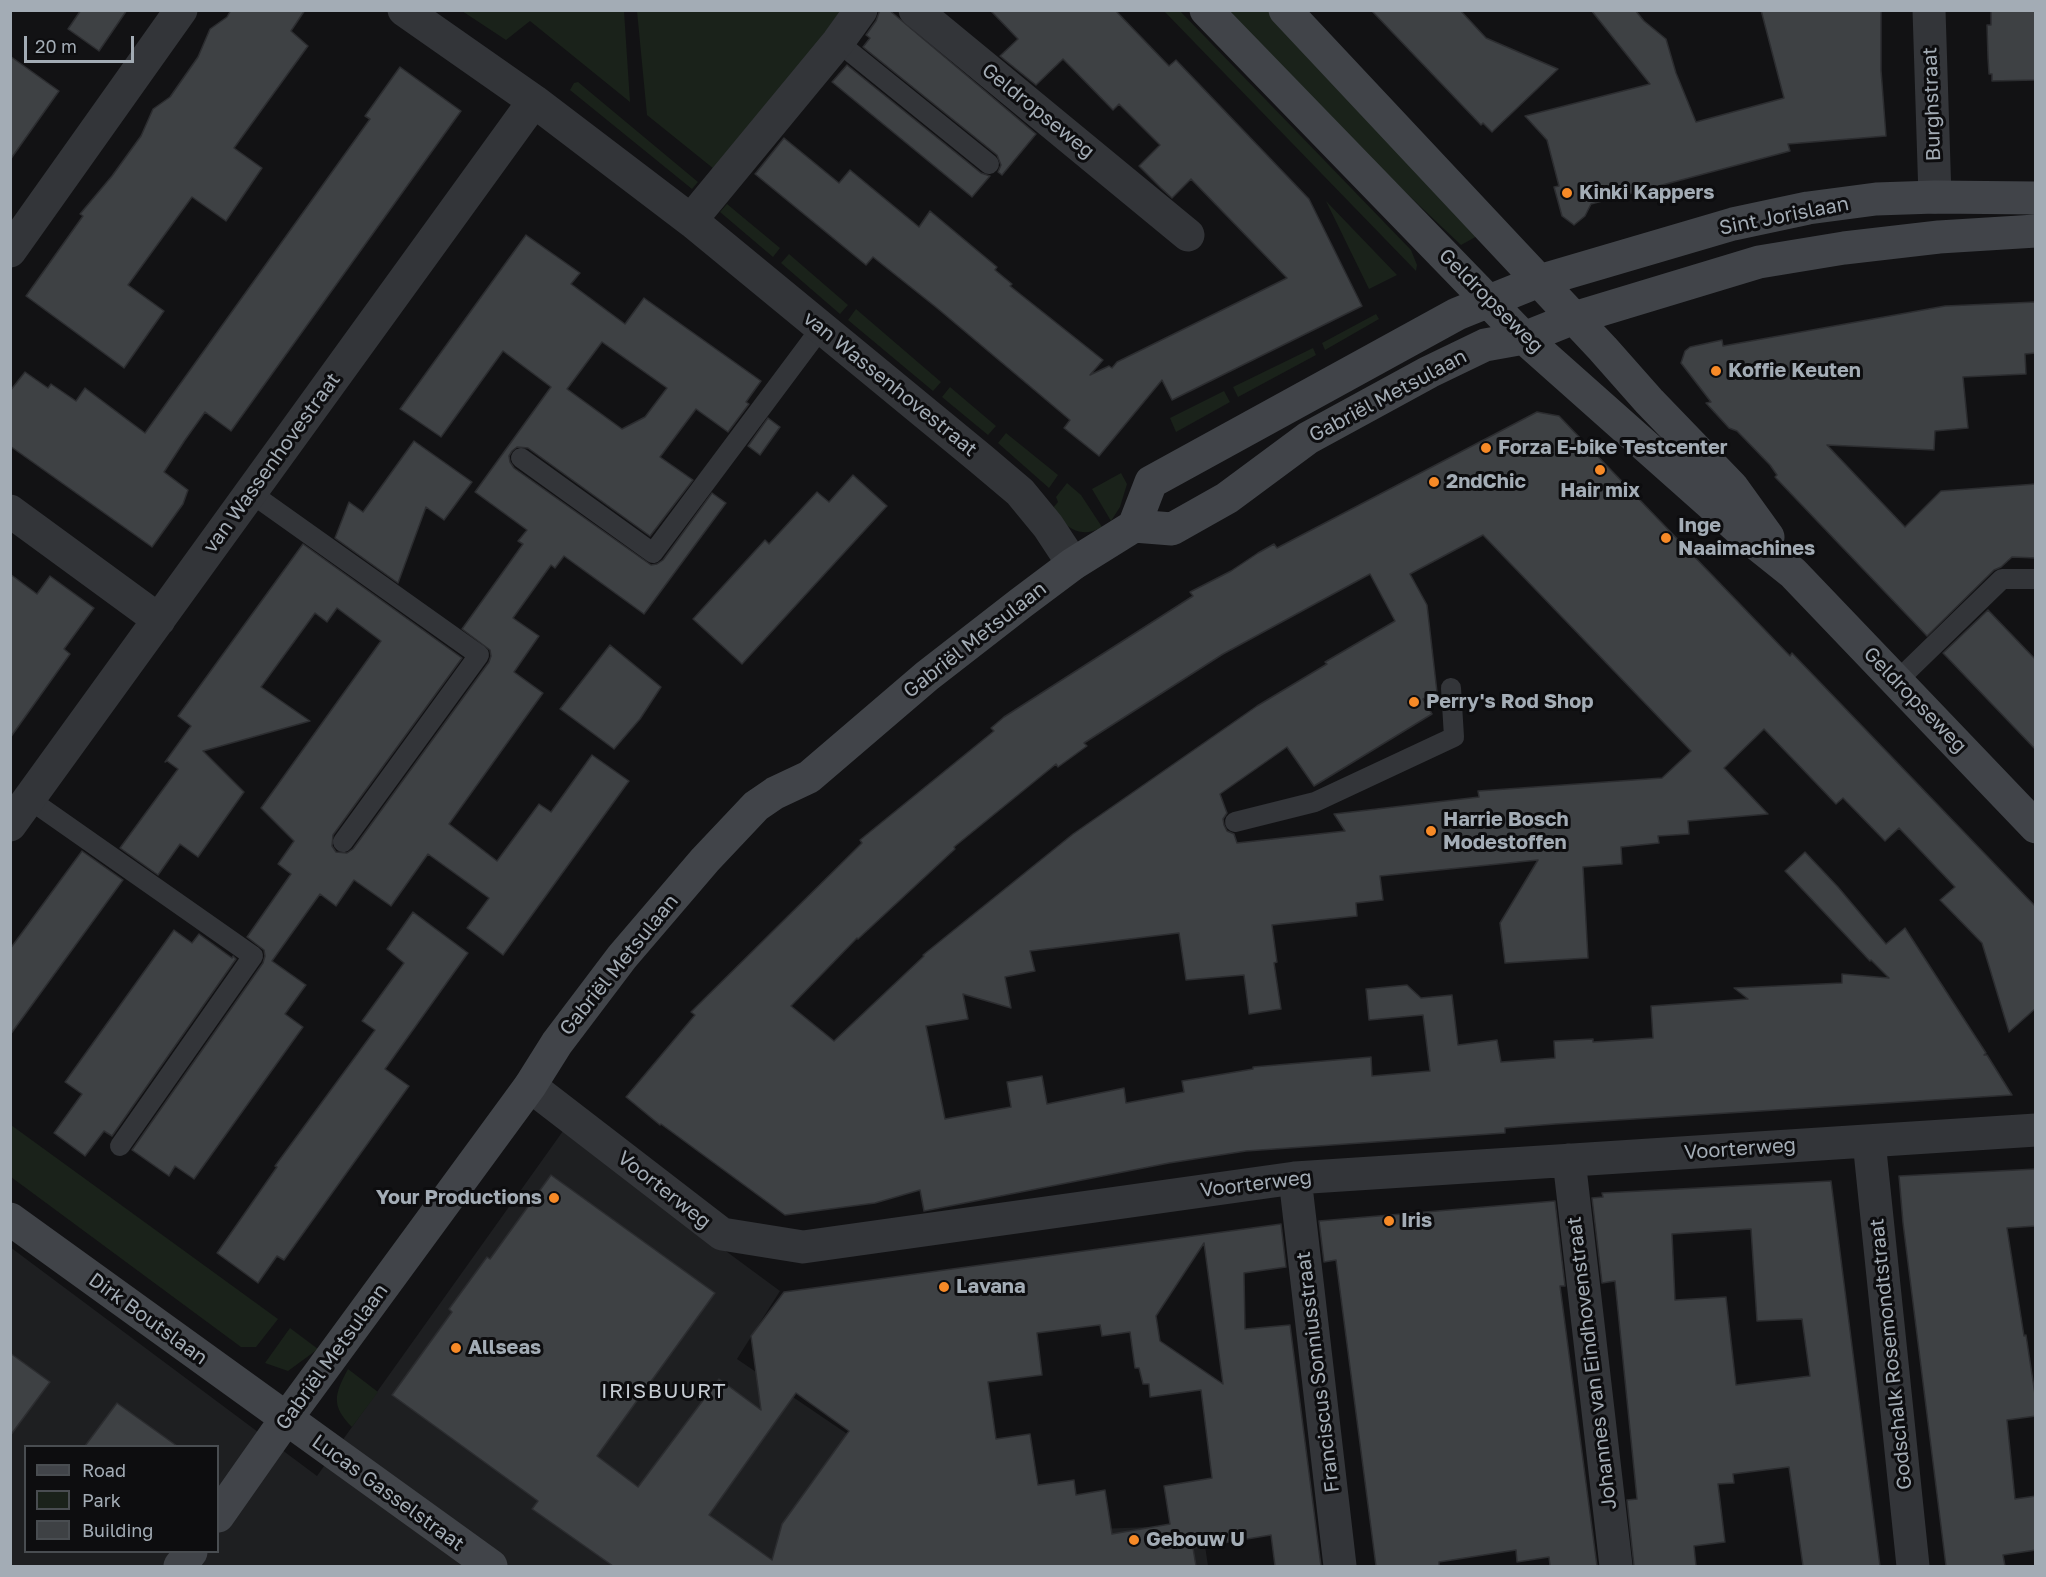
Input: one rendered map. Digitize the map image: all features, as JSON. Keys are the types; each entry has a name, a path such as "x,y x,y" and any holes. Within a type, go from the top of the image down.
{"street":[{"path":"10,251 181,10"},
{"name":"van Wassenhovestraat","path":"404,10 534,101 691,220 1020,492 1048,526 1072,564"},
{"path":"691,220 838,42 861,10"},
{"name":"Geldropseweg","path":"915,10 1188,235"},
{"name":"Geldropseweg","path":"1206,10 1524,338 1748,537 1793,573 2036,827"},
{"name":"Geldropseweg","path":"1285,10 1732,487 1793,573"},
{"name":"Burghstraat","path":"1929,10 1935,196"},
{"name":"van Wassenhovestraat","path":"10,825 534,101"},
{"name":"Sint Jorislaan","path":"1490,302 1539,281 1733,224 1808,208 1876,199 1935,196 2036,198"},
{"name":"Sint Jorislaan","path":"1524,338 1574,318 1760,262 1844,248 1939,237 2036,231"},
{"name":"Gabriël Metsulaan","path":"1134,526 1151,482 1457,314 1490,302"},
{"name":"Gabriël Metsulaan","path":"219,1515 286,1419 530,1086 557,1043 622,957 705,860 756,806 776,793 809,777 927,676 1072,564 1134,526 1172,529 1227,498 1308,438 1419,377 1485,345 1524,338"},
{"path":"10,512 159,620"},
{"name":"Voorterweg","path":"530,1086 722,1234 803,1247 1295,1178 2036,1130"},
{"name":"Godschalk Rosemondtstraat","path":"1869,1141 1913,1566"},
{"name":"Johannes van Eindhovenstraat","path":"1569,1160 1616,1566"},
{"name":"Franciscus Sonniusstraat","path":"1295,1178 1340,1566"},
{"name":"Dirk Boutslaan","path":"10,1219 286,1419"},
{"name":"Lucas Gasselstraat","path":"286,1419 491,1566"},
{"path":"180,1566 190,1553"}],"lane":[{"path":"838,42 989,164"},
{"path":"521,458 653,554 821,328"},
{"path":"251,493 479,654 343,842"},
{"path":"1897,681 2002,579 2036,579"},
{"path":"1235,822 1315,802 1454,737 1451,688"},
{"path":"29,799 253,956 120,1146"}],"shaded area":[{"path":"563,1131 780,1291 737,1359 993,1533 1202,1525 1208,1566 11,1566 10,1247 317,1476"}],"green space":[{"path":"462,11 624,11 630,102 530,21 506,40"},
{"path":"637,11 845,11 714,169 647,115"},
{"path":"1164,11 1180,11 1411,250 1417,265 1416,271"},
{"path":"1227,11 1268,11 1479,235 1461,245 1366,155"},
{"path":"578,82 698,182 692,189 570,90 574,83"},
{"path":"1326,201 1397,275 1369,289"},
{"path":"727,204 780,248 773,257 720,212"},
{"path":"789,254 848,305 840,314 781,263"},
{"path":"856,309 941,382 933,391 848,320"},
{"path":"1376,314 1379,319 1325,350 1322,343"},
{"path":"1313,348 1316,355 1238,397 1233,387"},
{"path":"950,387 996,426 988,435 942,397"},
{"path":"1224,391 1230,402 1176,432 1170,418"},
{"path":"1006,433 1058,475 1049,488 998,443"},
{"path":"1121,473 1127,484 1120,507 1111,521 1092,489"},
{"path":"1067,483 1081,495 1102,527 1087,532 1074,530 1052,509 1058,502 1056,497"},
{"path":"11,1125 278,1319 256,1347 241,1347 11,1177"},
{"path":"290,1328 318,1349 288,1371 265,1363"},
{"path":"348,1369 378,1392 352,1427 341,1413 337,1400 340,1386"}],"building":[{"path":"81,10 127,10 99,51 68,29"},
{"path":"231,10 305,10 291,31 308,46 234,148 262,168 226,221 192,197 128,285 164,311 124,368 26,296 83,216 80,214 141,136 153,109 170,97 198,57 210,29 227,17"},
{"path":"880,10 889,10 1036,134 1002,175 998,172 1001,165 997,155 863,47 870,38 866,35 876,21"},
{"path":"990,10 1115,10 1169,66 1176,60 1309,199 1362,306 1172,400 1162,380 1099,456 1064,428 1070,420 937,308 873,257 866,265 755,174 784,138 839,183 850,170 919,227 930,211 997,267 995,270 1012,284 1010,286 1103,360 1090,375 1109,366 1112,368 1117,362 1287,278 1191,179 1172,198 1161,188 1139,166 1160,145 1119,104 1113,110 1063,59 1036,85 1000,56 1018,39"},
{"path":"1371,10 1460,10 1486,38 1558,69 1492,132 1483,123 1481,125"},
{"path":"1591,10 1635,10 1644,21 1666,39 1676,73 1696,122 1784,98 1761,10 1881,10 1881,70 1886,136 1788,144 1790,151 1591,204 1585,216 1574,225 1562,216 1554,187 1559,186 1547,140 1525,116 1650,84"},
{"path":"1991,10 2036,10 2036,80 1992,81 1992,74 1989,74 1987,25 1991,25"},
{"path":"10,56 59,91 10,160"},
{"path":"847,65 981,173 990,176 972,197 832,82"},
{"path":"400,67 461,111 231,431 205,412 185,440 164,472 188,490 183,504 152,547 10,446 10,391 25,372 48,388 51,384 76,401 85,388 145,433 370,119 365,116"},
{"path":"526,235 580,273 571,284 625,324 644,298 761,381 746,402 749,404 728,432 696,409 660,457 693,480 650,536 528,448 517,447 512,451 509,456 514,468 651,565 663,560 712,493 726,503 644,614 564,556 555,568 551,565 513,618 539,636 514,672 543,693 449,824 497,861 539,804 551,812 592,755 629,781 503,955 467,928 489,898 428,854 391,906 354,880 336,906 320,894 272,961 306,985 285,1014 303,1027 194,1179 175,1166 169,1176 132,1150 263,963 264,950 247,937 291,874 278,864 294,841 261,808 381,641 337,608 327,622 315,613 261,687 310,721 203,751 244,792 198,857 180,844 158,875 120,848 178,769 167,761 165,762 191,726 178,716 303,544 462,658 333,835 332,846 336,852 347,853 353,849 489,662 491,656 490,650 462,629 523,544 518,541 527,530 475,492 551,387 503,351 441,437 400,409","holes":["602,342 667,388 645,417 622,429 567,389"]},
{"path":"2036,302 2036,353 2025,354 2026,374 1963,377 1968,428 1935,431 1934,450 1827,445 1905,527 1941,491 2036,484 2036,558 2012,557 1994,570 1927,636 1775,477 1777,475 1770,465 1737,431 1729,428 1706,403 1711,402 1681,363 1685,351 1690,347 1722,340 1723,346 1945,306"},
{"path":"1537,412 1559,416 1790,656 1792,653 2036,907 2036,1008 2009,1032 1982,943 1940,900 1955,887 1899,828 1885,841 1843,798 1836,804 1764,729 1724,768 1768,814 1688,821 1689,834 1658,836 1659,843 1621,847 1622,864 1583,867 1588,958 1505,963 1500,923 1538,860 1380,876 1383,900 1356,903 1357,916 1272,925 1277,962 1274,963 1281,1009 1249,1014 1244,975 1186,980 1179,933 1030,951 1035,971 1005,977 1011,1008 963,994 968,1019 926,1026 945,1119 1011,1107 1007,1082 1042,1076 1047,1104 1124,1088 1126,1103 1184,1092 1182,1081 1253,1069 1253,1067 1371,1057 1372,1076 1430,1071 1423,1015 1369,1020 1366,989 1407,985 1421,998 1452,995 1458,1045 1497,1040 1501,1062 1555,1058 1554,1041 1593,1039 1593,1042 1653,1038 1651,1006 1748,999 1734,988 1842,983 1842,974 1889,978 1785,871 1805,852 1886,944 1905,928 1986,1053 1984,1055 1987,1055 2012,1095 1555,1124 1505,1128 1505,1133 1246,1151 1169,1163 924,1211 920,1190 875,1203 785,1215 660,1125 626,1097 695,1015 691,1012 862,843 860,840 994,731 991,728 1004,717 1193,596 1190,592 1231,571 1274,544 1277,548","holes":["1483,535 1691,751 1662,778 1478,791 1479,797 1334,814 1345,831 1237,843 1234,834 1227,831 1224,825 1223,819 1227,813 1220,794 1287,747 1314,786 1432,714 1423,699 1437,692 1427,605 1410,574","1370,574 1395,621 1325,662 1327,664 1257,706 1073,834 923,955 834,1041 791,1006 857,938 955,849 954,847 1056,764 1058,767 1087,746 1084,743 1223,654"]},
{"path":"768,418 780,427 760,455 748,446"},
{"path":"414,441 472,482 444,520 426,507 398,583 335,538 349,502 363,512"},
{"path":"853,475 887,506 742,664 693,619 765,540 769,544 817,492 829,502"},
{"path":"10,574 37,594 50,576 94,608 64,649 70,654 10,738"},
{"path":"1988,610 2036,660 2036,750 1943,653"},
{"path":"610,645 661,687 640,719 614,749 560,709"},
{"path":"82,851 123,880 10,1035 10,949"},
{"path":"413,912 468,953 385,1069 409,1086 284,1260 277,1256 258,1283 217,1253 277,1167 275,1166 375,1030 362,1021 404,963 387,949"},
{"path":"174,930 192,943 199,934 236,959 112,1136 104,1131 85,1156 54,1133 82,1094 65,1082"},
{"path":"2036,1169 2036,1226 2007,1228 2024,1336 2026,1335 2036,1401 2036,1416 2007,1420 2015,1499 2036,1496 2036,1550 2003,1555 2005,1566 1946,1566 1899,1176"},
{"path":"551,1175 715,1293 597,1456 638,1487 719,1379 761,1410 751,1336 784,1292 1281,1224 1286,1267 1244,1273 1245,1329 1290,1325 1321,1566 1275,1566 1271,1535 1193,1548 1196,1566 613,1566 532,1509 538,1501 392,1395 452,1312 449,1309 487,1257 490,1259","holes":["1204,1243 1223,1384 1160,1341 1156,1316","1100,1325 1102,1336 1130,1332 1135,1368 1139,1368 1143,1384 1149,1384 1150,1397 1201,1390 1212,1478 1164,1486 1170,1524 1112,1534 1105,1490 1076,1495 1074,1480 1038,1485 1030,1434 996,1439 988,1382 1042,1375 1037,1333","796,1393 849,1431 782,1524 772,1560 709,1515"]},
{"path":"1831,1181 1880,1566 1803,1566 1789,1467 1733,1474 1734,1483 1718,1484 1725,1542 1694,1546 1696,1566 1634,1566 1627,1500 1637,1499 1615,1281 1602,1283 1592,1198 1603,1197 1602,1193","holes":["1751,1229 1757,1321 1802,1319 1810,1376 1736,1385 1726,1297 1675,1300 1672,1234"]},
{"path":"1555,1201 1565,1286 1560,1286 1597,1566 1550,1566 1549,1557 1517,1562 1516,1550 1439,1562 1439,1566 1376,1566 1336,1260 1324,1262 1319,1221"},
{"path":"10,1353 50,1382 10,1436"},
{"path":"117,1403 176,1445 86,1445"}],"place":[{"name":"Kinki Kappers","path":"1567,193"},
{"name":"Koffie Keuten","path":"1716,371"},
{"name":"Forza E-bike Testcenter","path":"1486,448"},
{"name":"Hair mix","path":"1600,470"},
{"name":"2ndChic","path":"1434,482"},
{"name":"Inge Naaimachines","path":"1666,538"},
{"name":"Perry's Rod Shop","path":"1414,702"},
{"name":"Harrie Bosch Modestoffen","path":"1431,831"},
{"name":"Your Productions","path":"554,1198"},
{"name":"Iris","path":"1389,1221"},
{"name":"Lavana","path":"944,1287"},
{"name":"Allseas","path":"456,1348"},
{"name":"Gebouw U","path":"1134,1540"}],"district":[{"name":"IRISBUURT","path":"664,1391"}]}
